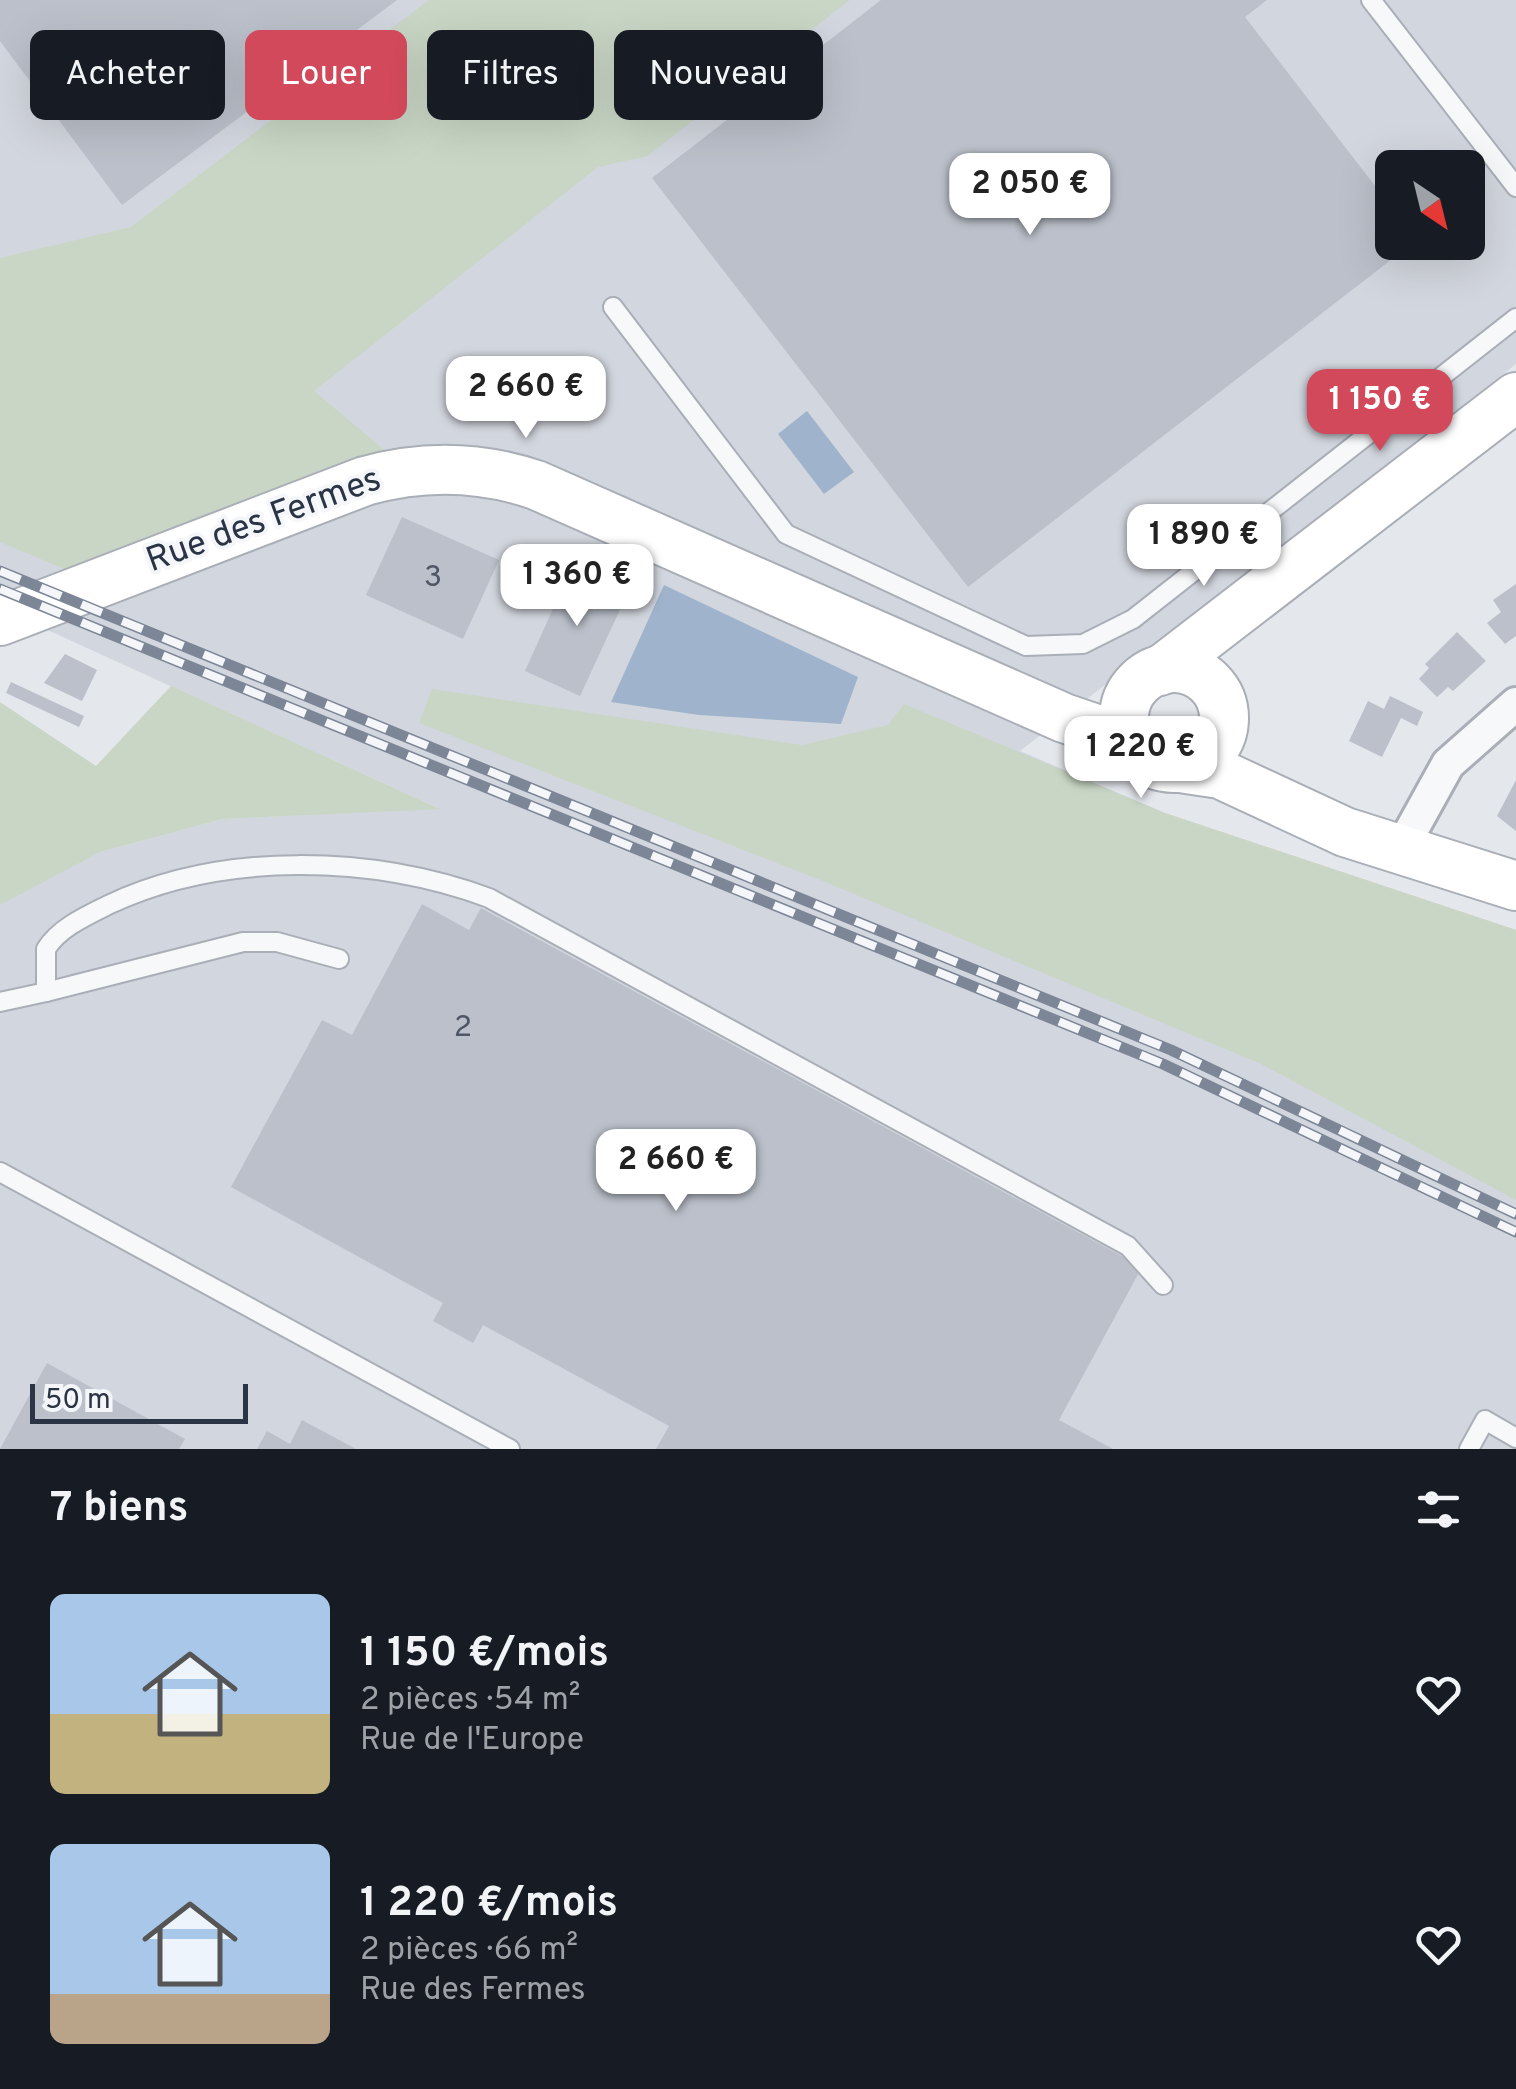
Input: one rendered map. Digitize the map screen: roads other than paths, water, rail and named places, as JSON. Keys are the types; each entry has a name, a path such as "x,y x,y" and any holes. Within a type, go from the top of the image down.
{"street":[{"path":"1180,768 1210,754 1222,733 1222,666 1230,645 1254,610 1290,572 1516,397"},
{"name":"Rue des Fermes","path":"0,620 338,490 386,475 450,468 536,485 1030,703 1098,728 1136,751"},
{"name":"Rue des Fermes","path":"1030,703 1058,706 1098,702 1150,677 1290,572"},
{"path":"1305,814 1248,764 1207,681 1193,672 1150,677 1125,712 1126,729 1136,751 1156,765 1220,774 1305,814 1516,886"},
{"path":"1400,849 1448,764 1516,704"}],"lane":[{"path":"1371,0 1516,188"},
{"path":"614,307 786,534 1026,646 1083,644 1133,619 1516,318"},
{"path":"46,992 43,962 52,940 87,915 126,896 184,879 293,866 353,868 437,882 489,898 1128,1246 1163,1285"},
{"path":"0,1002 243,942 277,942 339,959"},
{"path":"0,1172 510,1449"},
{"path":"1468,1449 1485,1420 1516,1438"}],"water":[{"path":"807,411 854,472 824,494 778,434"},
{"path":"664,585 858,677 841,724 699,715 611,702"}],"railway":[{"path":"0,571 1171,1050 1516,1214"},
{"path":"0,589 1163,1064 1516,1232"}]}
